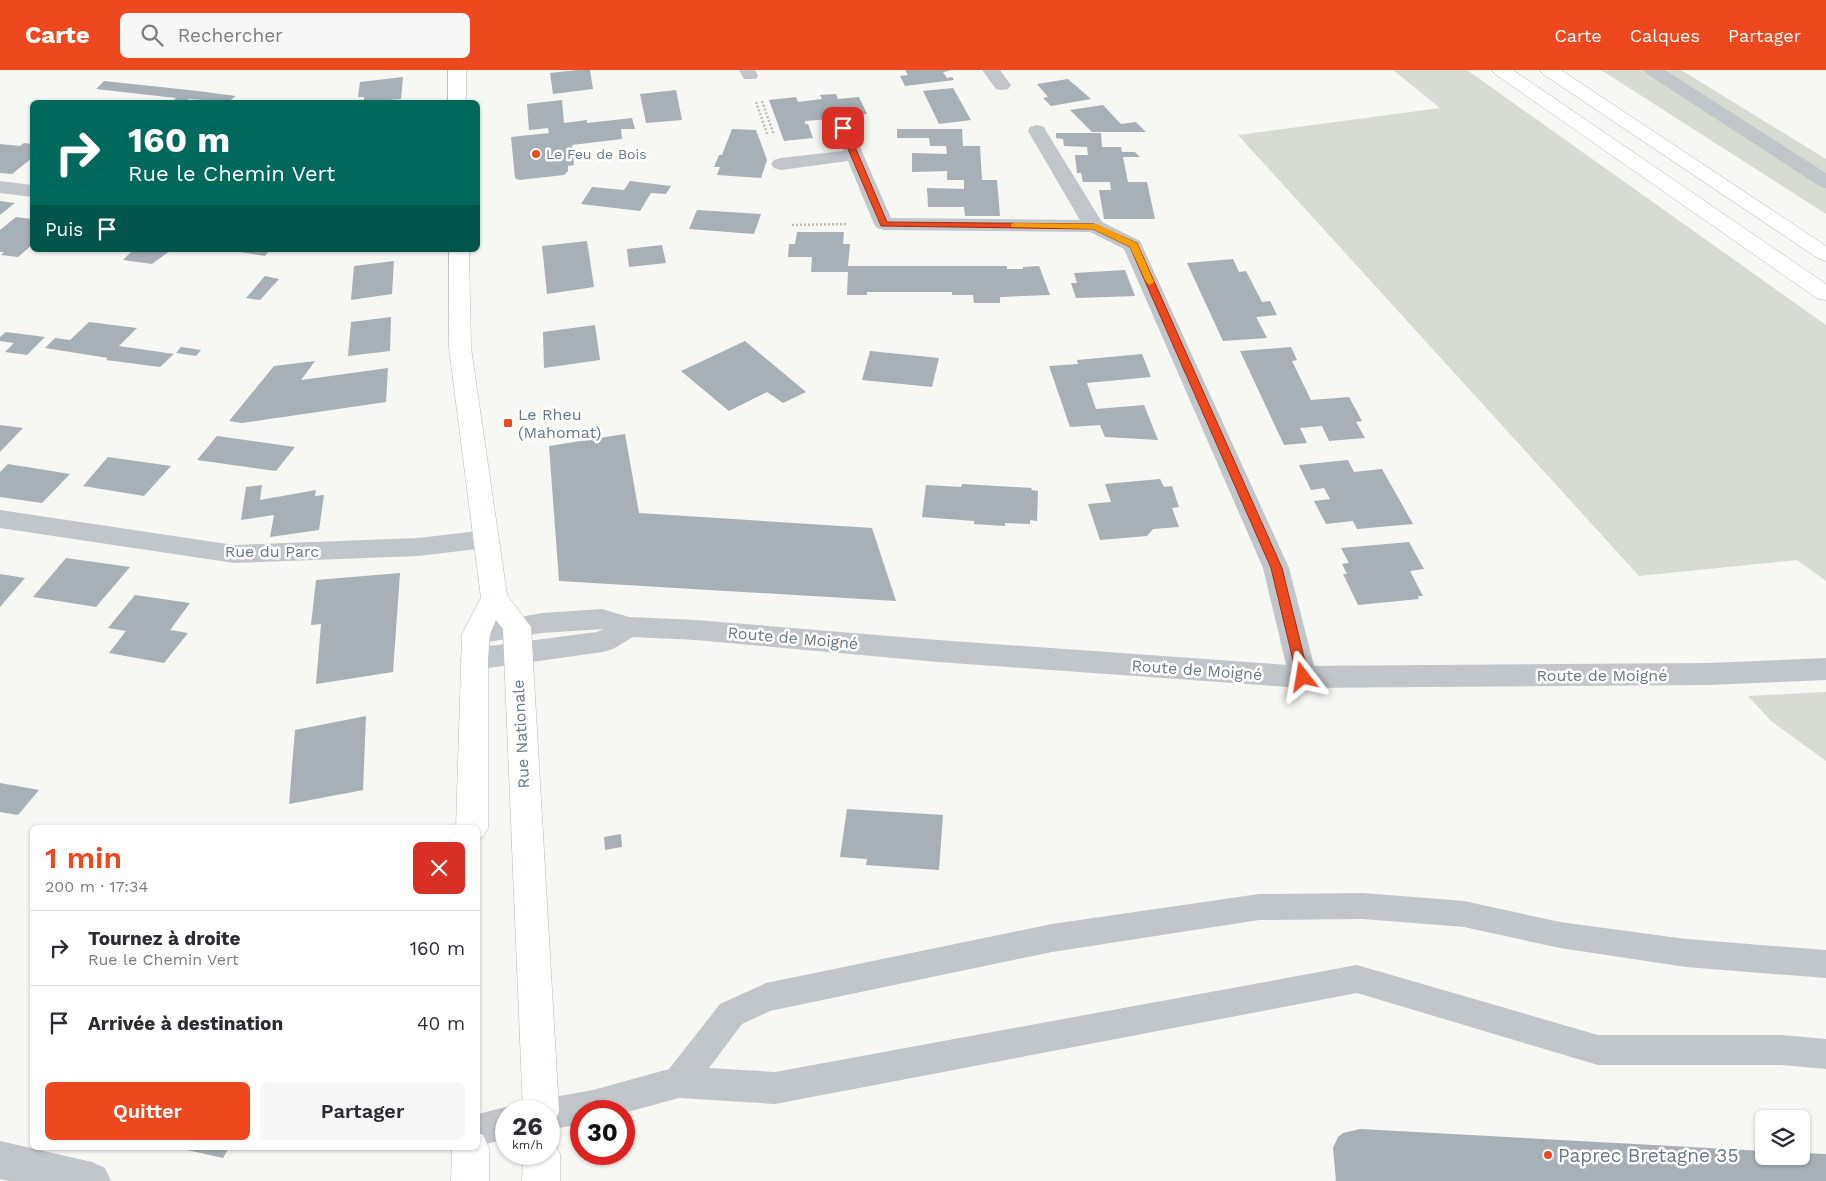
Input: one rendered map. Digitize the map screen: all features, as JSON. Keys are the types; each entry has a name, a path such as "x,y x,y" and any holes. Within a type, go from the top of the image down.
{"main road":[{"path":"457,70 457,100"},
{"path":"1502,70 1826,294"},
{"path":"1549,70 1826,255"},
{"path":"459,252 460,348 494,598 517,640"},
{"path":"472,825 475,646 494,598"},
{"name":"Rue Nationale","path":"517,640 540,1100"},
{"path":"470,1150 470,1181"},
{"path":"541,1165 541,1181"}],"street":[{"path":"991,70 1002,85"},
{"path":"1653,70 1826,182"},
{"path":"843,128 884,224 1094,226 1134,245 1276,568 1303,677"},
{"path":"1037,131 1094,226"},
{"path":"778,157 854,155"},
{"path":"0,187 30,191"},
{"name":"Rue du Parc","path":"0,518 234,554 418,547 486,539"},
{"name":"Route de Moigné","path":"475,646 517,640 603,642 629,627 696,630 928,650 1303,677 1709,674 1826,669"},
{"path":"0,1160 92,1181"}],"lane":[{"path":"679,1082 731,1014 766,997 1052,938 1258,907 1363,906 1464,914 1560,935 1686,953 1826,964"},
{"path":"560,1112 593,1106 679,1082 775,1088 1357,978 1598,1050 1782,1050 1826,1054"},
{"path":"480,1130 495,1126"}],"path":[{"path":"748,73 748,80 772,147 778,157"},
{"path":"748,73 754,77 778,147 778,157"},
{"path":"792,224 884,224"}],"shaded area":[{"path":"1393,70 1467,70 1826,325 1826,581 1797,560 1639,576 1238,135 1440,108"},
{"path":"1601,70 1681,70 1826,159 1826,214"},
{"path":"1826,692 1826,761 1771,721 1748,696"}],"building":[{"path":"590,70 593,89 553,94 550,73"},
{"path":"905,70 952,70 943,72 947,78 952,77 954,80 905,86 900,76 908,75"},
{"path":"403,77 401,99 364,100 364,97 358,97 360,82"},
{"path":"1068,79 1091,99 1051,106 1043,98 1048,97 1037,84"},
{"path":"104,81 236,96 231,100 174,100 176,98 96,89"},
{"path":"953,88 971,120 939,124 923,91"},
{"path":"676,90 682,120 646,123 640,94"},
{"path":"836,94 838,99 859,97 867,114 848,116 850,120 831,122 830,119 805,121 813,138 784,141 769,100 796,97 798,102 822,99 820,95"},
{"path":"562,100 564,123 587,120 587,123 632,118 635,129 621,129 622,139 572,145 574,165 568,166 568,171 564,175 519,180 515,178 511,137 549,133 548,128 529,130 527,104"},
{"path":"1103,105 1121,124 1136,122 1146,132 1092,132 1070,110"},
{"path":"732,129 756,130 767,160 761,178 717,175 720,167 714,167 719,155 722,155"},
{"path":"897,129 962,129 963,146 980,146 982,180 997,180 1000,216 965,216 964,207 928,207 927,188 964,189 964,180 947,180 947,171 912,172 912,153 947,154 946,146 930,146 929,138 897,138"},
{"path":"1056,133 1101,133 1102,147 1121,147 1122,152 1135,152 1140,157 1123,157 1128,182 1147,182 1155,219 1104,219 1099,190 1111,190 1110,182 1083,182 1081,173 1077,173 1075,155 1088,155 1087,147 1064,146 1063,139 1056,138"},
{"path":"24,143 30,144 30,160 12,174 0,173 0,144 20,146"},
{"path":"630,181 671,186 666,194 651,193 640,211 581,204 592,187 624,190"},
{"path":"0,201 15,203 0,215"},
{"path":"697,210 761,214 754,234 689,229"},
{"path":"16,217 30,219 30,247 18,257 1,255 4,252 0,252 0,230"},
{"path":"797,232 844,232 843,244 850,244 848,266 1007,266 1007,269 1023,269 1023,267 1039,266 1050,295 1000,297 1000,303 974,303 973,295 952,295 952,292 867,292 867,295 847,295 848,272 811,272 812,257 788,257 789,244 795,244"},
{"path":"587,241 594,287 547,294 542,246"},
{"path":"662,245 666,263 629,267 627,249"},
{"path":"131,252 168,252 152,264 123,260"},
{"path":"240,252 268,252 265,256"},
{"path":"1233,259 1239,272 1246,271 1262,302 1270,301 1277,315 1256,317 1267,338 1223,341 1187,263"},
{"path":"394,261 392,294 351,300 354,266"},
{"path":"1125,270 1135,296 1076,298 1071,283 1077,283 1074,273"},
{"path":"265,276 279,279 260,300 246,298"},
{"path":"391,317 390,351 348,356 351,322"},
{"path":"89,322 137,328 119,346 174,354 160,367 106,360 108,358 45,348 55,338 70,340"},
{"path":"595,325 600,360 544,368 543,332"},
{"path":"6,332 45,337 27,355 5,352 14,343 0,341 0,337"},
{"path":"745,341 806,392 783,403 767,392 729,411 681,371"},
{"path":"181,347 201,350 196,356 176,353"},
{"path":"1291,347 1297,360 1292,361 1311,400 1349,397 1362,421 1356,422 1365,438 1329,441 1322,426 1300,428 1307,443 1284,445 1240,351"},
{"path":"870,351 939,358 932,387 862,380"},
{"path":"1142,354 1151,377 1087,383 1096,409 1144,405 1158,440 1105,437 1100,425 1070,427 1049,366 1078,364 1077,360"},
{"path":"315,361 301,380 388,368 386,402 242,423 229,421 274,366"},
{"path":"0,425 23,428 0,452"},
{"path":"625,434 639,513 872,528 896,601 559,581 549,446"},
{"path":"217,436 295,447 276,471 197,460"},
{"path":"108,457 171,466 144,496 83,486"},
{"path":"1348,460 1354,472 1382,469 1413,524 1357,529 1353,521 1326,524 1314,501 1330,499 1324,488 1311,490 1299,465"},
{"path":"8,464 70,474 42,503 0,497 0,472"},
{"path":"1160,479 1164,487 1172,486 1179,507 1172,508 1179,527 1153,529 1147,536 1100,540 1088,504 1111,502 1105,484"},
{"path":"962,484 1032,488 1031,490 1038,491 1037,521 1030,520 1030,524 1005,523 1005,526 974,524 974,521 922,517 926,485 961,487"},
{"path":"262,485 260,500 316,490 315,496 324,495 319,530 270,537 274,515 241,520 246,487"},
{"path":"1409,542 1424,569 1410,571 1423,596 1418,596 1419,599 1358,605 1343,574 1347,574 1342,564 1349,563 1341,548"},
{"path":"66,558 130,567 96,607 33,597"},
{"path":"400,573 393,672 316,684 321,624 311,625 316,580"},
{"path":"0,574 25,578 0,607"},
{"path":"135,595 190,603 170,630 188,633 164,663 109,653 126,631 108,628"},
{"path":"366,716 363,790 289,804 295,730"},
{"path":"0,783 39,790 18,815 0,812"},
{"path":"847,809 943,815 939,870 866,865 867,859 840,857"},
{"path":"621,834 622,847 605,850 604,837"},
{"name":"Paprec Bretagne 35","path":"1360,1129 1755,1151 1755,1165 1810,1165 1810,1153 1826,1154 1826,1181 1336,1181 1333,1148 1338,1137 1343,1133"},
{"path":"187,1150 228,1150 223,1158"}],"slow traffic":[{"path":"1014,225 1094,226 1134,245 1150,282"}],"place":[{"name":"Le Feu de Bois","path":"536,154"},
{"name":"Le Rheu (Mahomat)","path":"508,423"},
{"name":"Paprec Bretagne 35","path":"1548,1155"}],"route":[{"path":"843,128 884,224 1094,226 1134,245 1276,568 1303,677"}]}
